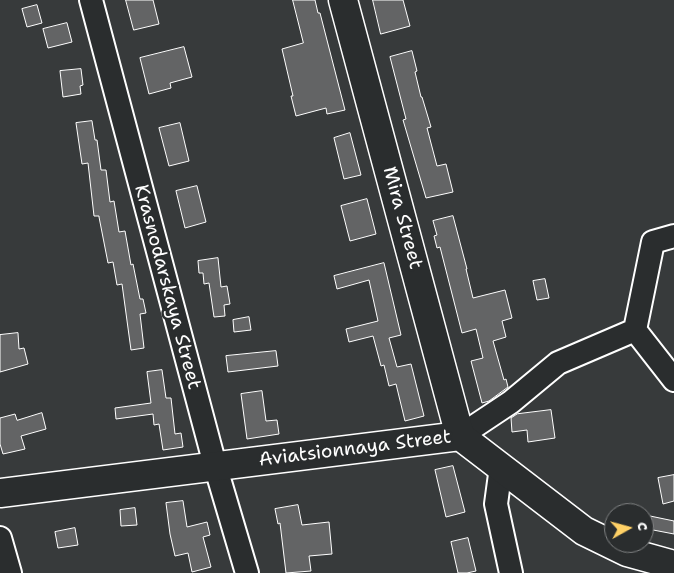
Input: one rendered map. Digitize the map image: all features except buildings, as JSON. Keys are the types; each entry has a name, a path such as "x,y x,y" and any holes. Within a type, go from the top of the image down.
{"main road":[{"name":"Mira Street","path":"343,0 460,436"},
{"name":"Aviatsionnaya Street","path":"0,493 460,436 584,531 627,552 674,565"}],"street":[{"name":"Krasnodarskaya Street","path":"91,0 215,466 247,573"},
{"path":"634,330 653,242 674,236"},
{"path":"460,436 511,402 558,363 634,330"},
{"path":"634,330 674,380"},
{"path":"501,467 496,504 511,573"},
{"path":"0,538 10,573"}]}
